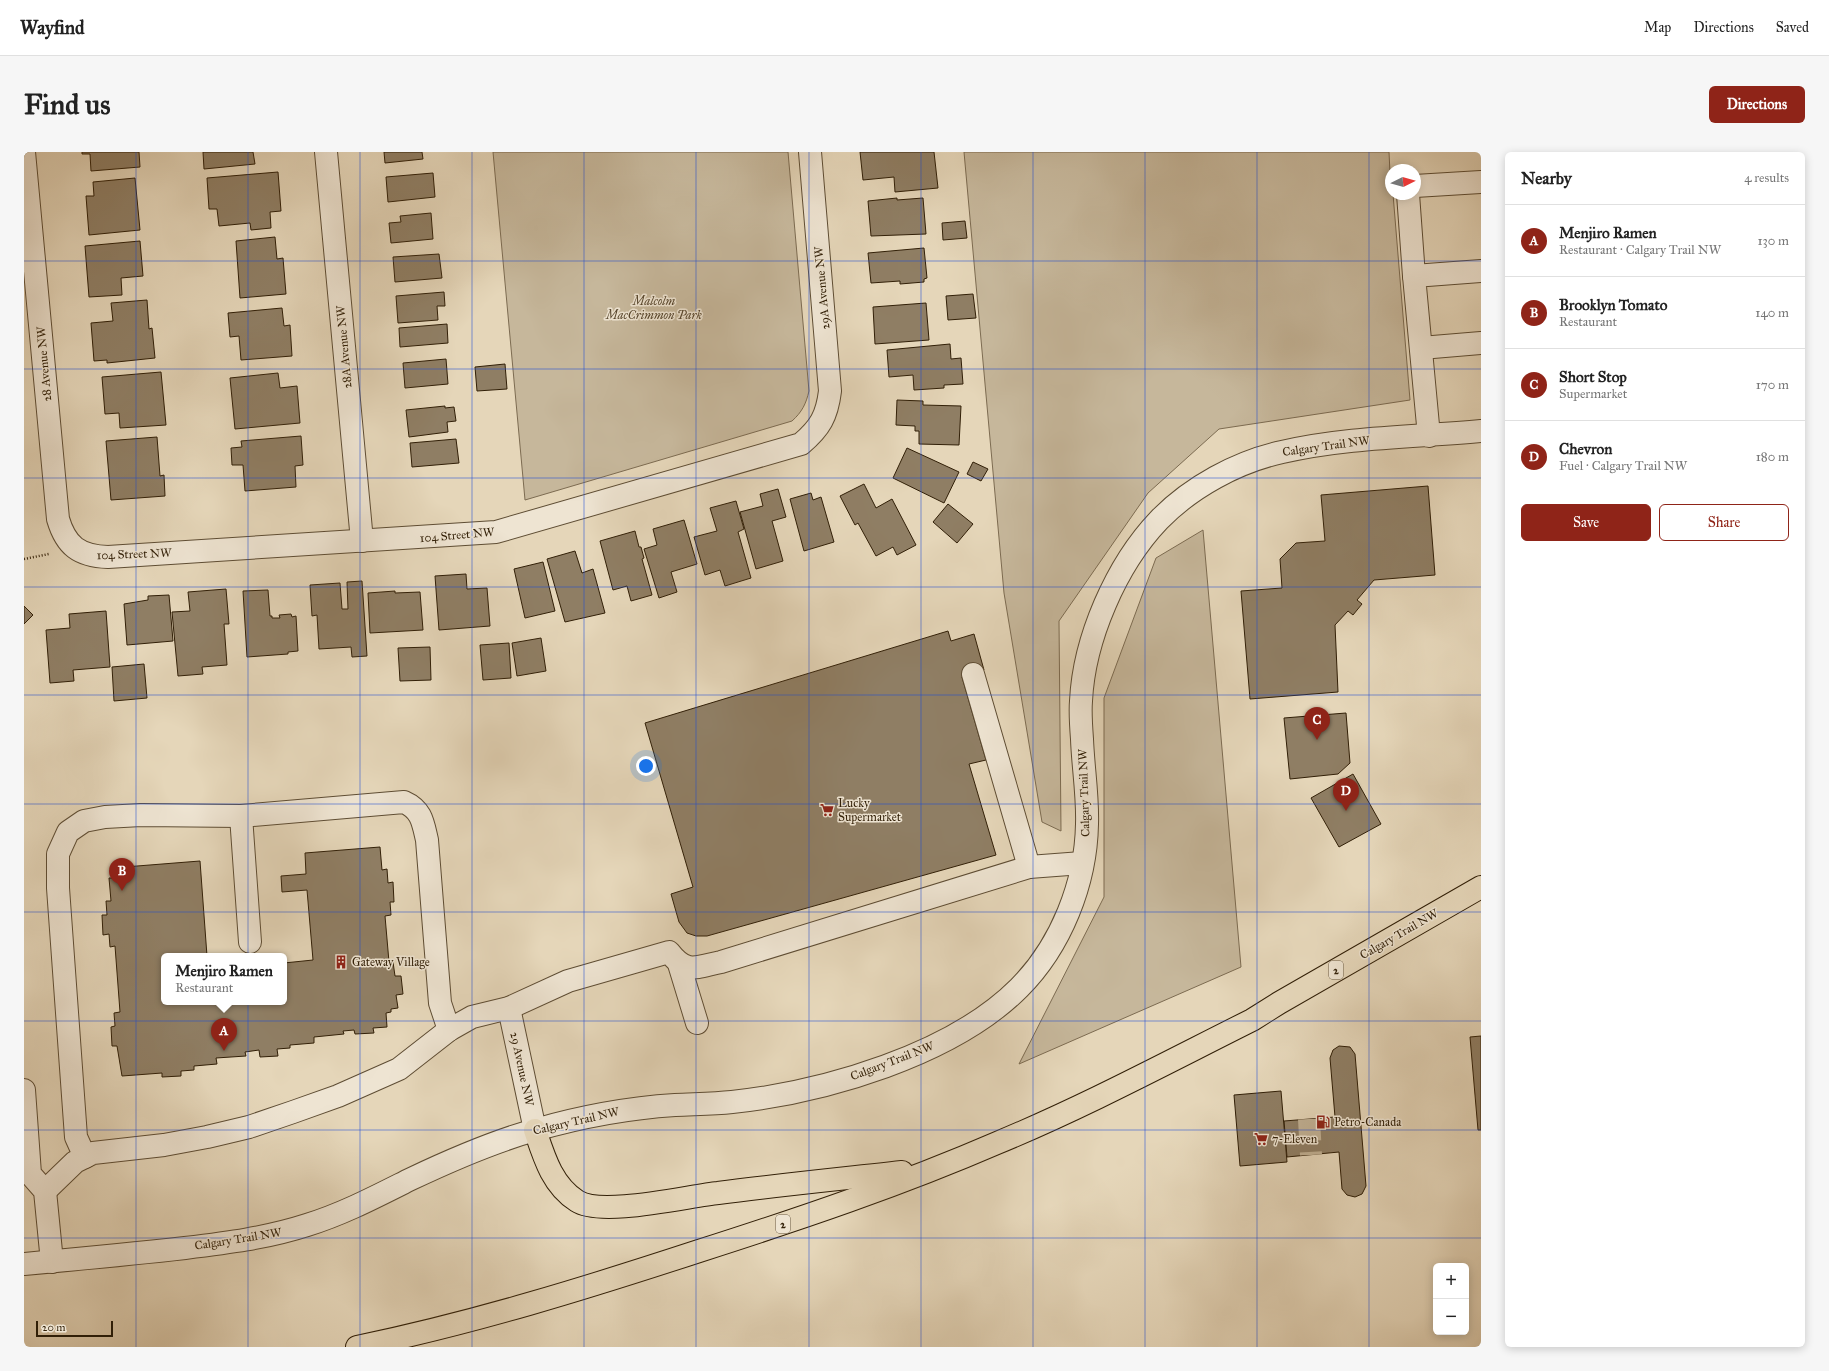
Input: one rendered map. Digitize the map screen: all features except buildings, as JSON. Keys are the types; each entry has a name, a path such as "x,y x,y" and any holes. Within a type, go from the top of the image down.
{"highway":[{"name":"Calgary Trail NW","path":"357,1347 515,1309 578,1291 818,1213 997,1143 1031,1128 1252,1020 1481,887"},
{"path":"535,1130 551,1173 562,1188 578,1202 595,1206 621,1206 715,1193 933,1168"}],"street":[{"name":"28 Avenue NW","path":"24,152 57,508 62,531 74,548"},
{"name":"28A Avenue NW","path":"326,152 362,541"},
{"name":"29A Avenue NW","path":"810,152 830,372 828,407 821,423"},
{"path":"1421,186 1481,182"},
{"path":"1408,200 1429,436"},
{"path":"1414,276 1481,271"},
{"path":"1421,348 1481,343"},
{"name":"104 Street NW","path":"74,548 84,554 108,557 496,532 801,444 821,423"},
{"name":"Calgary Trail NW","path":"24,1264 209,1245 254,1239 285,1232 340,1212 456,1158 535,1130 592,1116 638,1108 728,1103 774,1097 852,1077 921,1052 950,1037 992,1012 1019,988 1044,959 1062,928 1072,902 1085,850 1087,828 1081,701 1088,656 1097,622 1109,595 1129,560 1158,521 1201,487 1251,461 1312,446 1481,431"},
{"path":"973,674 1029,866"},
{"path":"85,1157 76,1137 58,888 58,854 68,832 84,821 105,817 141,815 241,816 404,802 413,806 423,821 427,840 440,1003 449,1030"},
{"path":"241,816 250,942"},
{"path":"679,964 690,968 721,962 1029,866 1082,863"},
{"path":"45,1191 76,1162 93,1153 207,1137 248,1127 338,1096 399,1069 449,1030 472,1017 509,1008 568,981 669,952 679,964 697,1022"},
{"name":"29 Avenue NW","path":"509,1008 535,1130"},
{"path":"24,1090 26,1151 30,1174 45,1191 52,1262"}],"green space":[{"name":"Malcolm MacCrimmon Park","path":"493,152 788,152 809,391 801,411 792,421 525,500"},
{"path":"964,152 1389,152 1390,164 1385,164 1385,200 1393,200 1410,400 1219,429 1148,493 1059,621 1061,831 1042,822 1004,593"},
{"path":"1203,530 1241,967 1019,1064 1104,897 1104,698 1156,558"}],"tunnel":[{"path":"1309,1119 1311,1155"}],"place":[{"name":"Short Stop","path":"1317,740"},
{"name":"Lucky Supermarket","path":"827,810"},
{"name":"Chevron","path":"1346,811"},
{"name":"Brooklyn Tomato","path":"122,891"},
{"name":"Gateway Village","path":"341,962"},
{"name":"Menjiro Ramen","path":"224,1051"},
{"name":"Petro-Canada","path":"1323,1122"},
{"name":"7-Eleven","path":"1261,1139"}]}
